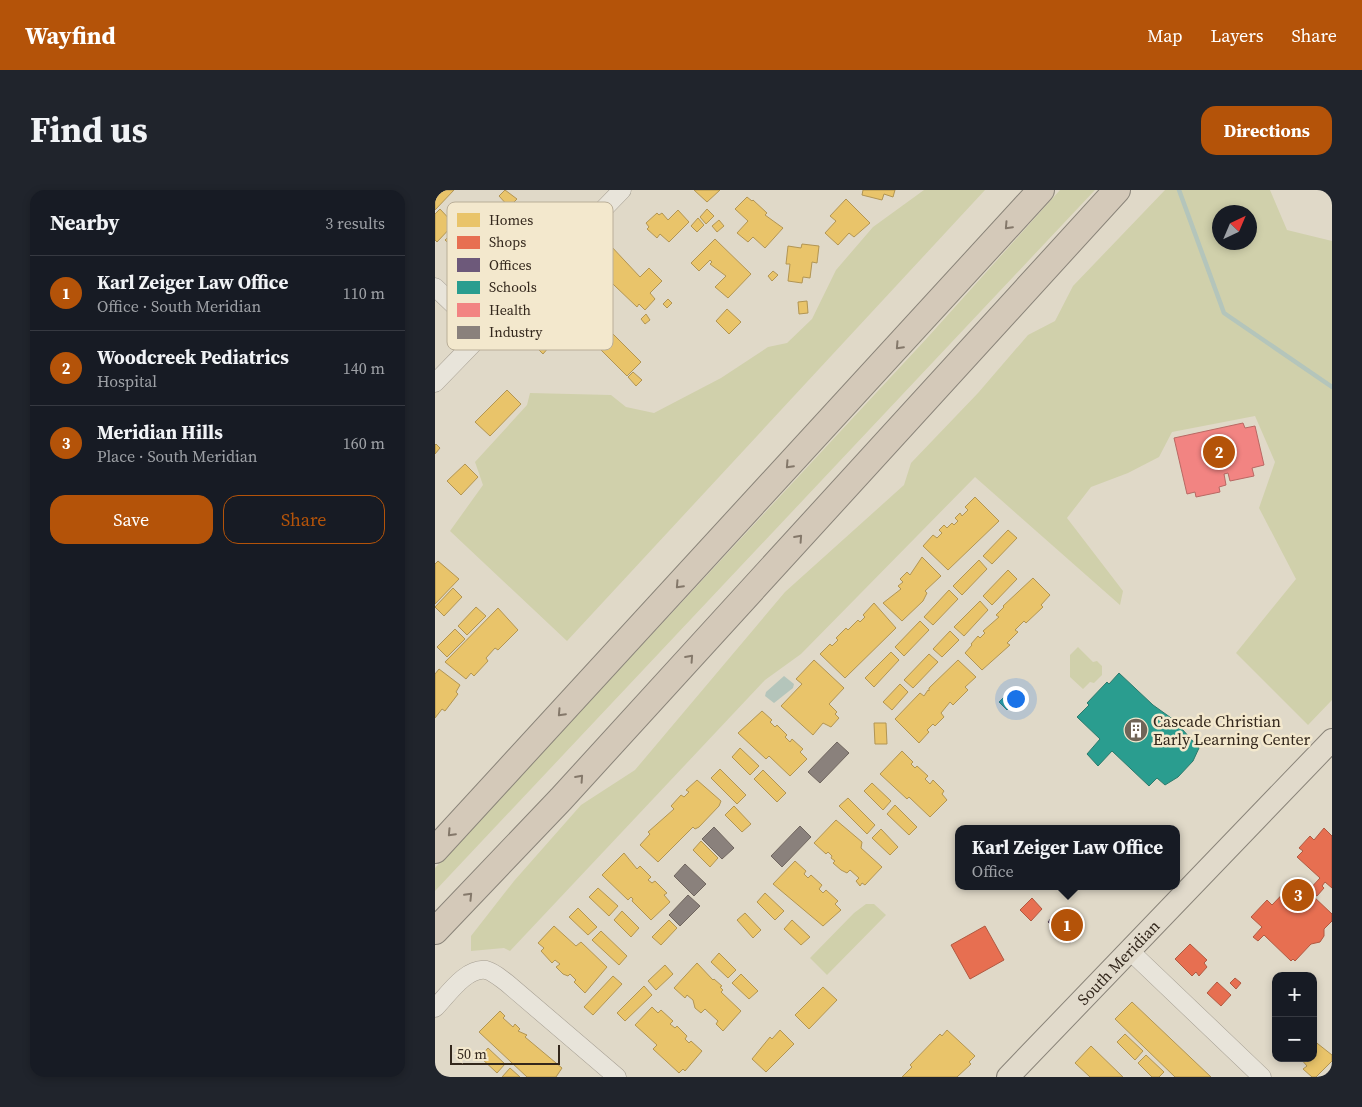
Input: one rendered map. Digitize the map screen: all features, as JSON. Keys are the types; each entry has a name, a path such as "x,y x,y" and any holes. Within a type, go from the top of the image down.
{"highway":[{"path":"435,850 1041,190"},
{"path":"435,931 561,799 1117,190"}],"main road":[{"name":"South Meridian","path":"1008,1077 1332,740"}],"street":[{"path":"610,202 622,190"},
{"path":"435,287 447,298"},
{"path":"435,383 467,350"},
{"path":"1130,951 1262,1077"},
{"path":"435,1008 470,974 486,970 496,975 617,1077"}],"green space":[{"path":"924,190 985,190 567,641 450,531 483,485 475,462 527,405 530,393 611,395 626,407 654,413 721,378 768,347 787,343 812,319 836,270 873,227"},
{"path":"1060,190 1095,190 435,891 435,868 928,337"},
{"path":"1165,190 1270,190 1287,230 1332,241 1332,700 1308,725 1236,653 1296,579 1259,508 1275,462 1255,416 1172,432 1159,457 1128,473 1091,487 1067,518 1123,591 1120,605 975,477 801,654 765,680 510,951 504,948 471,951 471,936 514,881 581,805 635,770 785,592 904,485 911,463 978,393 1028,335 1055,321 1073,286"},
{"path":"1078,647 1093,662 1097,661 1102,666 1102,675 1094,683 1090,682 1083,689 1070,677 1070,655"},
{"path":"866,904 874,904 886,915 827,975 810,958 854,913"}],"shaded area":[{"path":"784,676 794,684 793,688 774,703 765,696 766,692"}],"building: Homes":[{"path":"435,190 454,190 435,210"},
{"path":"505,190 517,199 514,202 504,202 499,196"},
{"path":"694,190 720,190 707,202"},
{"path":"863,190 895,190 893,197 884,194 882,200 862,195"},
{"path":"747,197 767,213 765,215 783,228 765,248 753,237 748,242 737,233 748,221 735,209"},
{"path":"846,199 870,223 854,237 849,233 838,245 825,233 836,221 830,216"},
{"path":"440,209 447,216 447,231 437,242 435,240 435,214"},
{"path":"707,209 714,216 706,224 700,217"},
{"path":"678,210 689,222 669,242 660,234 657,238 647,229 649,227 646,223 657,213 659,215 662,213 668,220"},
{"path":"698,218 704,225 697,232 691,226"},
{"path":"719,220 724,226 717,232 712,226"},
{"path":"715,239 751,274 728,298 715,287 726,276 710,264 712,262 710,260 699,271 691,263"},
{"path":"802,244 819,246 817,263 812,262 810,278 803,277 802,283 788,281 790,264 786,264 788,246 801,248"},
{"path":"613,248 640,277 649,268 662,281 650,293 655,299 645,310 639,304 637,307 613,284"},
{"path":"773,271 778,275 772,281 768,276"},
{"path":"668,299 672,303 667,308 663,304"},
{"path":"807,301 808,313 799,314 798,302"},
{"path":"727,309 741,322 729,334 716,321"},
{"path":"646,314 650,320 645,324 641,319"},
{"path":"613,334 641,362 627,376 601,350 613,350"},
{"path":"633,372 642,380 636,386 628,377"},
{"path":"507,390 521,404 490,436 475,422"},
{"path":"435,445 440,448 435,454"},
{"path":"465,464 478,477 461,495 447,481"},
{"path":"975,497 999,521 948,570 923,546 933,535 937,538 942,533 939,530 944,525 947,528 952,523 954,525 958,521 955,518 960,513 962,516 968,510 965,507"},
{"path":"1008,530 1017,538 992,564 983,556"},
{"path":"922,557 941,576 925,591 927,593 923,601 902,621 883,603 901,589 898,586 903,582 900,579 907,572 910,575"},
{"path":"979,560 987,569 962,595 953,586"},
{"path":"438,561 459,579 435,604 435,564"},
{"path":"1008,570 1017,579 992,605 983,596"},
{"path":"1033,578 1050,595 1041,605 1043,607 1026,623 1024,621 1015,630 1018,632 1007,643 1010,645 982,670 965,653 978,636 980,638 985,633 983,631 999,617 996,615 1003,606"},
{"path":"453,588 462,597 444,616 435,607"},
{"path":"949,590 958,599 933,625 924,617"},
{"path":"980,601 988,610 964,636 954,627"},
{"path":"874,603 896,628 845,678 820,654 830,644 832,646 838,640 836,638 846,628 848,630 858,620 860,622 865,617 863,615"},
{"path":"476,607 486,616 467,635 458,626"},
{"path":"498,608 518,630 498,650 495,648 486,658 488,661 474,676 471,673 466,679 445,662"},
{"path":"920,621 929,630 904,656 895,647"},
{"path":"455,629 465,639 447,657 437,647"},
{"path":"950,631 959,640 942,657 933,649"},
{"path":"891,652 899,660 874,687 865,678"},
{"path":"929,654 938,662 913,688 904,680"},
{"path":"814,660 844,688 829,704 837,712 835,714 839,718 831,727 823,723 813,735 781,706 802,684 796,679"},
{"path":"958,660 976,677 965,687 968,690 953,705 950,702 941,713 944,717 935,726 933,724 927,730 929,732 919,743 895,719 920,693 924,696 929,691 929,688"},
{"path":"439,669 460,685 456,692 458,694 445,711 442,709 435,718 435,674"},
{"path":"900,684 908,692 892,710 883,702"},
{"path":"762,711 772,720 770,722 775,727 777,725 787,735 785,737 790,742 792,739 803,749 800,752 807,759 790,776 769,756 766,759 738,733"},
{"path":"874,723 886,723 887,744 875,744"},
{"path":"740,748 759,766 750,775 732,757"},
{"path":"902,751 913,762 911,764 915,768 917,766 928,776 925,779 930,784 933,780 944,791 942,794 947,800 930,817 880,774"},
{"path":"720,769 746,795 737,804 711,778"},
{"path":"763,770 786,793 777,802 754,779"},
{"path":"697,780 721,801 719,806 699,827 695,829 693,827 658,862 640,845 650,834 648,832 674,809 671,806 681,795 684,797 689,792 686,790"},
{"path":"872,783 891,801 883,810 864,791"},
{"path":"848,798 875,825 867,834 839,806"},
{"path":"895,805 917,827 909,835 887,814"},
{"path":"734,806 751,824 742,832 725,815"},
{"path":"836,820 862,842 861,848 882,867 865,885 862,883 860,886 856,881 859,878 850,870 847,873 841,870 833,863 835,861 828,852 826,854 814,843"},
{"path":"881,829 898,847 890,855 872,838"},
{"path":"701,841 718,858 710,867 693,850"},
{"path":"624,853 637,869 640,866 651,877 648,880 652,883 655,881 667,893 664,895 670,902 651,920 632,901 631,897 628,900 602,875"},
{"path":"795,861 806,871 804,874 808,878 811,875 822,885 819,889 823,893 826,890 838,901 835,904 841,910 823,926 773,884"},
{"path":"598,888 618,906 609,916 589,897"},
{"path":"765,893 784,911 775,920 757,902"},
{"path":"578,908 597,927 588,935 569,917"},
{"path":"622,911 639,928 631,937 614,920"},
{"path":"745,913 761,930 753,938 737,920"},
{"path":"669,920 677,928 661,945 652,937"},
{"path":"792,920 810,937 801,945 784,929"},
{"path":"554,926 576,946 581,942 607,967 585,993 574,982 576,980 570,974 568,976 563,974 556,967 560,964 555,960 552,963 541,951 544,948 538,943"},
{"path":"601,931 627,956 619,965 592,940"},
{"path":"719,953 736,970 728,978 711,962"},
{"path":"697,963 713,980 722,986 720,987 723,990 721,992 741,1011 723,1031 716,1024 718,1021 705,1009 701,1013 695,1008 693,1000 687,995 685,998 674,988"},
{"path":"665,965 673,974 656,990 648,981"},
{"path":"741,974 758,991 749,999 732,983"},
{"path":"613,976 622,984 593,1015 584,1007"},
{"path":"644,986 652,995 625,1021 617,1013"},
{"path":"823,987 837,1000 809,1029 795,1015"},
{"path":"1132,1002 1211,1077 1175,1077 1115,1019"},
{"path":"652,1007 658,1013 661,1010 673,1021 670,1024 675,1028 677,1026 687,1036 685,1039 689,1043 691,1041 702,1051 685,1071 683,1069 679,1073 653,1049 657,1045 635,1025"},
{"path":"500,1011 505,1016 503,1018 513,1027 515,1024 520,1029 518,1031 527,1035 525,1037 562,1068 556,1077 527,1077 479,1032"},
{"path":"780,1030 794,1044 766,1072 752,1059 770,1037 772,1039"},
{"path":"947,1030 975,1056 969,1062 971,1064 957,1077 902,1077 912,1067 910,1065 940,1034 942,1036"},
{"path":"1125,1034 1143,1051 1135,1060 1117,1042"},
{"path":"1317,1043 1332,1055 1332,1061 1316,1077 1312,1077 1303,1069 1307,1066 1304,1062 1317,1062"},
{"path":"1091,1046 1123,1077 1090,1077 1075,1063"},
{"path":"488,1048 505,1064 497,1073 480,1057"},
{"path":"1146,1055 1164,1072 1159,1077 1152,1077 1138,1063"},
{"path":"510,1068 520,1077 502,1077"}],"building: Shops":[{"path":"1324,828 1332,836 1332,888 1325,882 1322,886 1324,888 1317,896 1314,894 1313,896 1332,914 1332,921 1324,929 1324,936 1320,942 1311,944 1295,961 1293,959 1291,961 1264,935 1258,941 1253,937 1262,927 1251,917 1267,900 1272,905 1296,880 1308,891 1320,878 1297,857 1303,851 1299,848 1310,836 1314,840"},
{"path":"1032,898 1042,909 1031,921 1020,910"},
{"path":"985,926 1004,960 970,979 951,945"},
{"path":"1190,944 1207,960 1204,963 1207,967 1199,976 1196,972 1192,976 1175,959"},
{"path":"1235,978 1241,983 1236,989 1230,983"},
{"path":"1217,982 1231,995 1221,1006 1207,993"}],"building: Offices":[{"path":"1063,911 1084,928 1070,943 1048,922 1052,917 1055,920"}],"building: Schools":[{"name":"Cascade Christian Early Learning Center","path":"1119,673 1153,705 1174,720 1199,748 1193,761 1178,777 1165,785 1157,778 1149,786 1112,751 1098,766 1087,754 1100,739 1077,717 1089,705 1087,703 1107,682 1109,684"},
{"path":"1004,697 1013,702 1007,710 999,702"}],"building: Health":[{"path":"1243,423 1245,428 1255,426 1264,465 1252,468 1254,476 1230,481 1228,473 1224,474 1226,485 1219,487 1220,492 1196,497 1195,492 1187,494 1174,438"}],"building: Industry":[{"path":"837,742 849,753 820,783 808,772"},
{"path":"800,826 811,837 782,867 771,856"},
{"path":"714,827 734,848 722,859 702,839"},
{"path":"685,864 706,884 694,896 674,876"},
{"path":"688,895 700,906 680,926 669,915"}],"waterway":[{"path":"1179,190 1224,313 1332,387"}],"place":[{"name":"Woodcreek Pediatrics","path":"1219,452"},
{"name":"Cascade Christian Early Learning Center","path":"1136,730"},
{"name":"Meridian Hills","path":"1298,895"},
{"name":"Karl Zeiger Law Office","path":"1067,925"}]}
